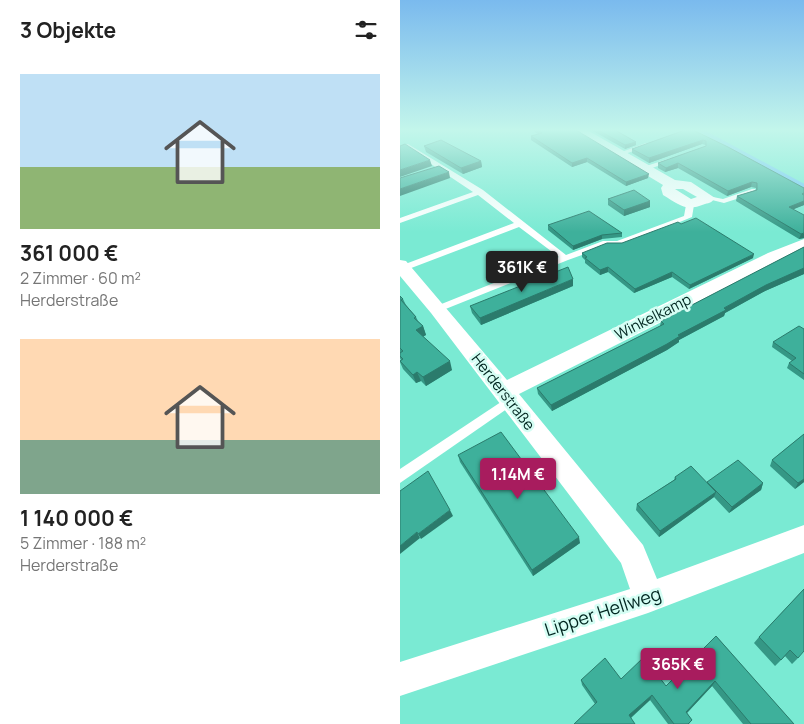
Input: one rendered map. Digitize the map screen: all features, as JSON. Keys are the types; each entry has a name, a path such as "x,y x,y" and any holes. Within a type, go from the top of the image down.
{"street":[{"path":"636,164 672,184 686,185 708,198"},
{"path":"672,184 668,188 668,192 690,205 708,198"},
{"name":"Winkelkamp","path":"506,397 774,257 804,244"},
{"name":"Herderstraße","path":"402,266 633,555 648,598"},
{"name":"Lipper Hellweg","path":"400,679 648,598 804,539"}],"lane":[{"path":"433,164 480,192 565,258"},
{"path":"644,168 657,164"},
{"path":"708,198 724,200 752,190"},
{"path":"400,221 480,192"},
{"path":"438,309 565,258 606,243 618,244 688,217 690,205"},
{"path":"402,266 521,223"},
{"path":"400,477 506,397"}],"building":[{"path":"400,164 419,164 400,170"},
{"path":"454,164 473,164 461,168"},
{"path":"596,164 632,164 649,174 626,182"},
{"path":"659,164 676,164 666,168"},
{"path":"679,164 759,164 804,188 804,193 802,194 804,195 804,201 789,207 804,215 804,233 801,234 737,196 757,190 757,183 752,182 728,191"},
{"path":"439,166 449,172 400,189 400,178"},
{"path":"634,190 650,201 624,210 608,199"},
{"path":"589,211 622,233 602,235 573,246 548,225"},
{"path":"696,218 754,254 690,285 672,272 635,289 608,267 600,270 585,258 587,257 582,253 607,243 622,243 678,222 681,224"},
{"path":"804,247 804,268 766,285 724,308 726,310 678,335 680,336 667,344 551,405 537,388 664,324 661,321"},
{"path":"568,267 573,279 480,318 470,306"},
{"path":"400,296 403,299 401,300 416,317 414,318 423,326 416,330 450,361 423,377 417,372 413,375 400,361 403,359 400,353 403,351 400,348"},
{"path":"799,326 804,329 804,374 789,363 796,358 773,342"},
{"path":"501,432 579,537 532,570 458,455"},
{"path":"804,434 804,479 798,483 772,460"},
{"path":"738,460 763,483 732,507 707,482"},
{"path":"691,466 716,492 660,531 637,504 676,479 675,477"},
{"path":"428,471 450,510 400,546 400,491"},
{"path":"804,589 804,651 798,658 790,650 781,660 759,637"},
{"path":"716,636 794,724 751,724 715,681 686,712 692,720 688,724 674,724 652,695 629,715 635,724 574,724 597,702 581,680 605,658 621,679 644,657 666,686"}],"waterway":[{"path":"763,164 804,186"}]}
